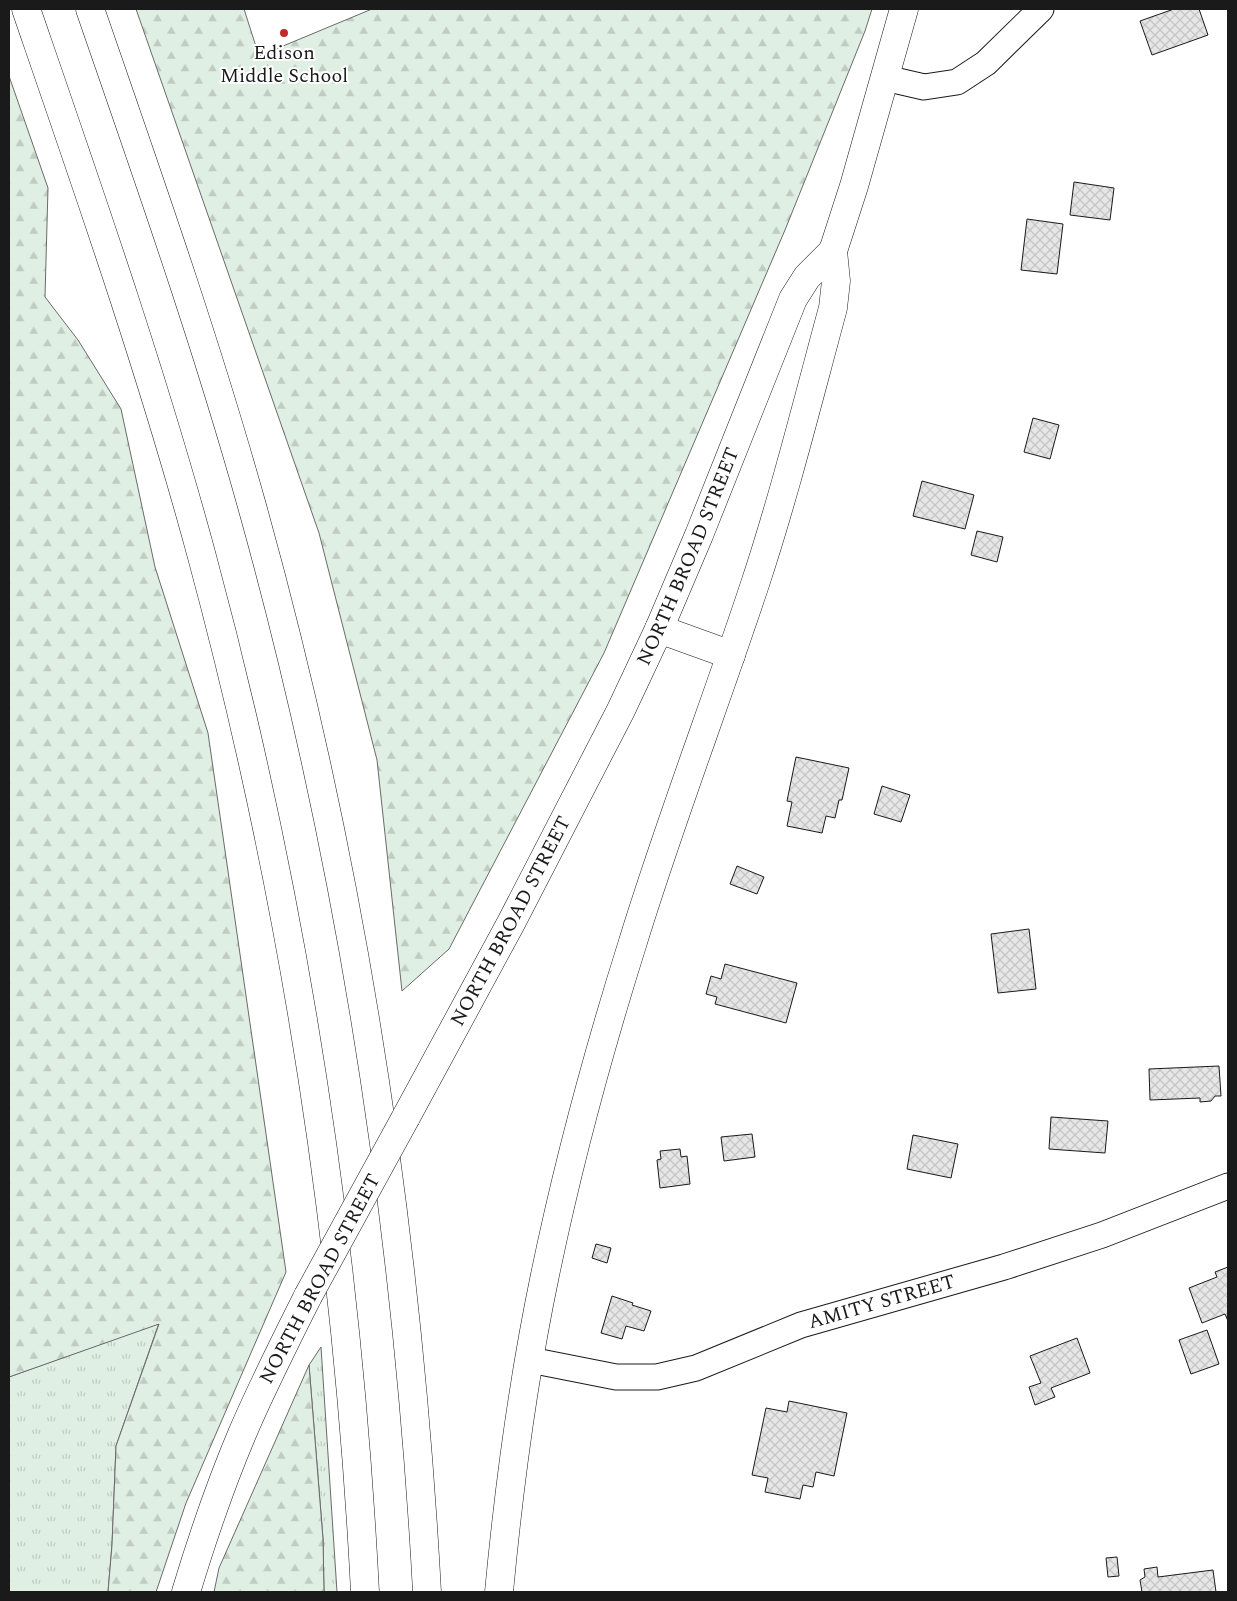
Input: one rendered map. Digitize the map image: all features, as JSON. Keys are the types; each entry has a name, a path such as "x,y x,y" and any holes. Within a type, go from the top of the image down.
{"main road":[{"path":"26,9 127,305 159,407 199,545 224,641 265,818 298,988 327,1174 355,1432 365,1592"},
{"path":"90,9 184,283 234,442 274,589 319,775 366,1022 397,1232 416,1420 427,1592"},
{"name":"NORTH BROAD STREET","path":"499,1592 512,1472 545,1275 560,1210 606,1034 652,881 731,655 778,509 833,308 836,282 833,251 904,9"},
{"name":"NORTH BROAD STREET","path":"186,1592 212,1510 242,1434 278,1355 308,1296 567,818 659,629 699,535 793,299 807,278 833,251"},
{"path":"659,629 731,655"}],"street":[{"path":"885,78 924,87 957,82 986,63 1041,9"},
{"name":"AMITY STREET","path":"530,1360 616,1377 657,1377 696,1368 802,1325 1013,1264 1102,1235 1228,1186"}],"green space":[{"path":"136,9 244,9 259,56 372,9 872,9 865,31 785,230 604,653 449,949 402,991 377,760 319,533"},
{"path":"9,76 48,188 45,297 78,340 121,409 155,567 208,733 286,1272 186,1503 156,1592 108,1592 116,1446 159,1324 9,1377"},
{"path":"159,1323 116,1446 108,1592 9,1592 9,1377"},
{"path":"321,1347 337,1592 324,1592 323,1539 309,1365"},
{"path":"309,1365 323,1539 324,1592 214,1592 219,1568"}],"building":[{"path":"1174,9 1199,9 1208,35 1152,55 1140,21"},
{"path":"1074,182 1114,188 1110,220 1070,215"},
{"path":"1027,219 1063,224 1057,274 1021,270"},
{"path":"1033,418 1059,425 1050,459 1024,452"},
{"path":"922,481 974,495 965,529 913,516"},
{"path":"977,531 1003,537 997,562 971,555"},
{"path":"796,757 849,768 842,800 839,800 835,818 826,816 822,833 787,826 792,802 787,801"},
{"path":"882,786 910,795 901,822 874,814"},
{"path":"737,866 764,877 757,894 730,884"},
{"path":"1029,929 1036,989 998,993 991,934"},
{"path":"725,964 797,983 786,1023 715,1004 717,997 706,994 711,976 721,979"},
{"path":"1219,1066 1221,1096 1215,1096 1211,1101 1200,1102 1200,1098 1150,1100 1149,1069"},
{"path":"1051,1117 1108,1121 1105,1153 1049,1149"},
{"path":"752,1134 755,1157 724,1161 721,1137"},
{"path":"913,1135 958,1144 951,1178 907,1169"},
{"path":"680,1149 681,1157 687,1156 690,1184 660,1188 657,1160 661,1159 660,1151"},
{"path":"596,1244 611,1248 607,1263 592,1258"},
{"path":"1228,1267 1228,1321 1225,1314 1202,1323 1189,1288 1217,1277 1215,1272"},
{"path":"612,1296 651,1311 644,1331 626,1326 622,1339 601,1333"},
{"path":"1207,1330 1219,1364 1191,1374 1179,1340"},
{"path":"1077,1338 1090,1373 1051,1388 1055,1397 1035,1405 1029,1387 1041,1383 1030,1356"},
{"path":"789,1401 847,1413 834,1476 816,1472 813,1487 803,1485 800,1499 765,1492 768,1478 752,1475 766,1408 787,1412"},
{"path":"1117,1557 1119,1576 1108,1577 1106,1558"},
{"path":"1157,1567 1158,1577 1213,1570 1216,1592 1142,1592 1140,1580 1145,1577 1144,1569"}],"place":[{"name":"Edison Middle School","path":"284,33"}]}
